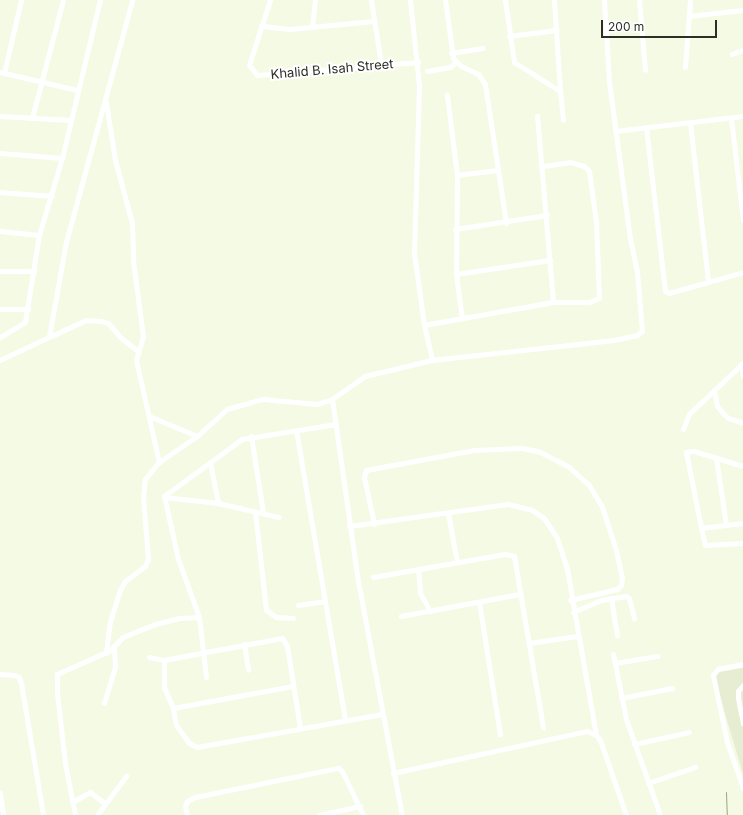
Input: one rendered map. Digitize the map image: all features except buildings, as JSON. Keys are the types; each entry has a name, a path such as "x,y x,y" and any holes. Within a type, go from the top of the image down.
{"street":[{"path":"21,0 2,72 77,90"},
{"path":"32,118 63,0"},
{"path":"0,337 24,325 28,309 39,236 62,158 77,90 100,0"},
{"path":"49,337 66,242 132,0"},
{"name":"Khalid B. Isah Street","path":"270,0 250,65 257,75 418,62"},
{"path":"312,27 315,0"},
{"path":"371,0 381,64"},
{"path":"410,0 418,62 419,103 414,252 424,325 432,360"},
{"path":"445,0 451,53 456,62 478,74 485,84 506,223"},
{"path":"505,0 509,36 514,62 560,91"},
{"path":"554,0 563,120"},
{"path":"106,653 110,620 120,590 125,581 147,563 143,497 145,479 160,462 197,436 231,407 263,399 314,405 332,399 365,376 432,360 614,340 637,335 642,331 637,272 615,131 604,0"},
{"path":"639,0 645,70"},
{"path":"685,67 690,0"},
{"path":"689,16 743,10"},
{"path":"261,26 290,29 374,21"},
{"path":"509,36 557,30"},
{"path":"451,53 483,48"},
{"path":"732,54 743,50"},
{"path":"427,71 450,67 456,62"},
{"path":"447,95 457,175 455,229 456,274 462,319"},
{"path":"105,100 115,160 132,223 133,261 143,331 136,360 160,462"},
{"path":"0,116 71,120"},
{"path":"537,116 543,166 553,302"},
{"path":"615,131 743,116"},
{"path":"731,118 743,220"},
{"path":"690,123 708,282"},
{"path":"646,127 665,291 669,293 743,272"},
{"path":"0,153 62,158"},
{"path":"424,325 553,302 589,302 599,298 596,222 589,171 584,166 570,162 543,166"},
{"path":"457,175 498,170"},
{"path":"0,192 52,196"},
{"path":"455,229 506,223 547,215"},
{"path":"0,231 39,236"},
{"path":"456,274 550,260"},
{"path":"0,271 34,271"},
{"path":"0,309 28,309"},
{"path":"0,360 86,320 108,323 120,337 138,351"},
{"path":"742,364 743,376"},
{"path":"683,429 689,414 742,364"},
{"path":"714,390 717,406 722,412 728,418 743,423"},
{"path":"332,399 349,526 382,714 402,815"},
{"path":"149,416 197,436"},
{"path":"164,497 242,439 251,436 336,424"},
{"path":"296,430 345,720"},
{"path":"251,436 263,514"},
{"path":"374,524 364,477 366,470 474,450 521,448 538,451 569,467 588,485 602,507 616,550 622,578 621,585 617,589 570,600"},
{"path":"743,466 694,451 686,452 705,544 743,543"},
{"path":"716,458 726,525"},
{"path":"210,462 218,503"},
{"path":"164,497 218,503 278,517"},
{"path":"164,497 178,558 199,617 206,677"},
{"path":"349,526 374,524 508,504 523,507 539,514 552,530 561,549 568,576 572,612 578,636 596,735 603,748 626,815"},
{"path":"255,512 266,610 271,615 293,618"},
{"path":"448,513 457,562"},
{"path":"702,528 743,523"},
{"path":"373,578 505,554 514,556 543,728"},
{"path":"418,569 420,593 430,611"},
{"path":"401,616 520,594"},
{"path":"572,612 611,598 628,597 634,618"},
{"path":"611,598 617,636"},
{"path":"298,605 325,601"},
{"path":"479,602 500,734"},
{"path":"75,815 56,677 61,671 106,653 123,637 155,624 179,618 199,617"},
{"path":"529,643 578,636"},
{"path":"149,657 164,660 277,638 285,641 300,728"},
{"path":"244,644 248,670"},
{"path":"104,703 115,666 114,647"},
{"path":"613,654 621,698 634,744 660,815"},
{"path":"615,663 657,656"},
{"path":"164,660 164,687 173,708 176,725 189,743 197,747 382,714"},
{"path":"743,664 718,669 713,675 727,742 743,788"},
{"path":"0,674 19,677 21,683 43,815"},
{"path":"743,685 738,691 743,724"},
{"path":"173,708 293,686"},
{"path":"621,698 672,688"},
{"path":"393,773 581,731 596,735"},
{"path":"634,744 689,732"},
{"path":"648,783 696,767"},
{"path":"187,815 185,806 187,801 195,797 333,768 342,771 363,815"},
{"path":"97,815 104,803 126,776"},
{"path":"72,802 90,792 104,803"},
{"path":"0,793 3,815"},
{"path":"319,815 360,806"}],"shaded area":[{"path":"743,668 743,774 713,673"}],"waterway":[{"path":"726,792 727,815"}]}
